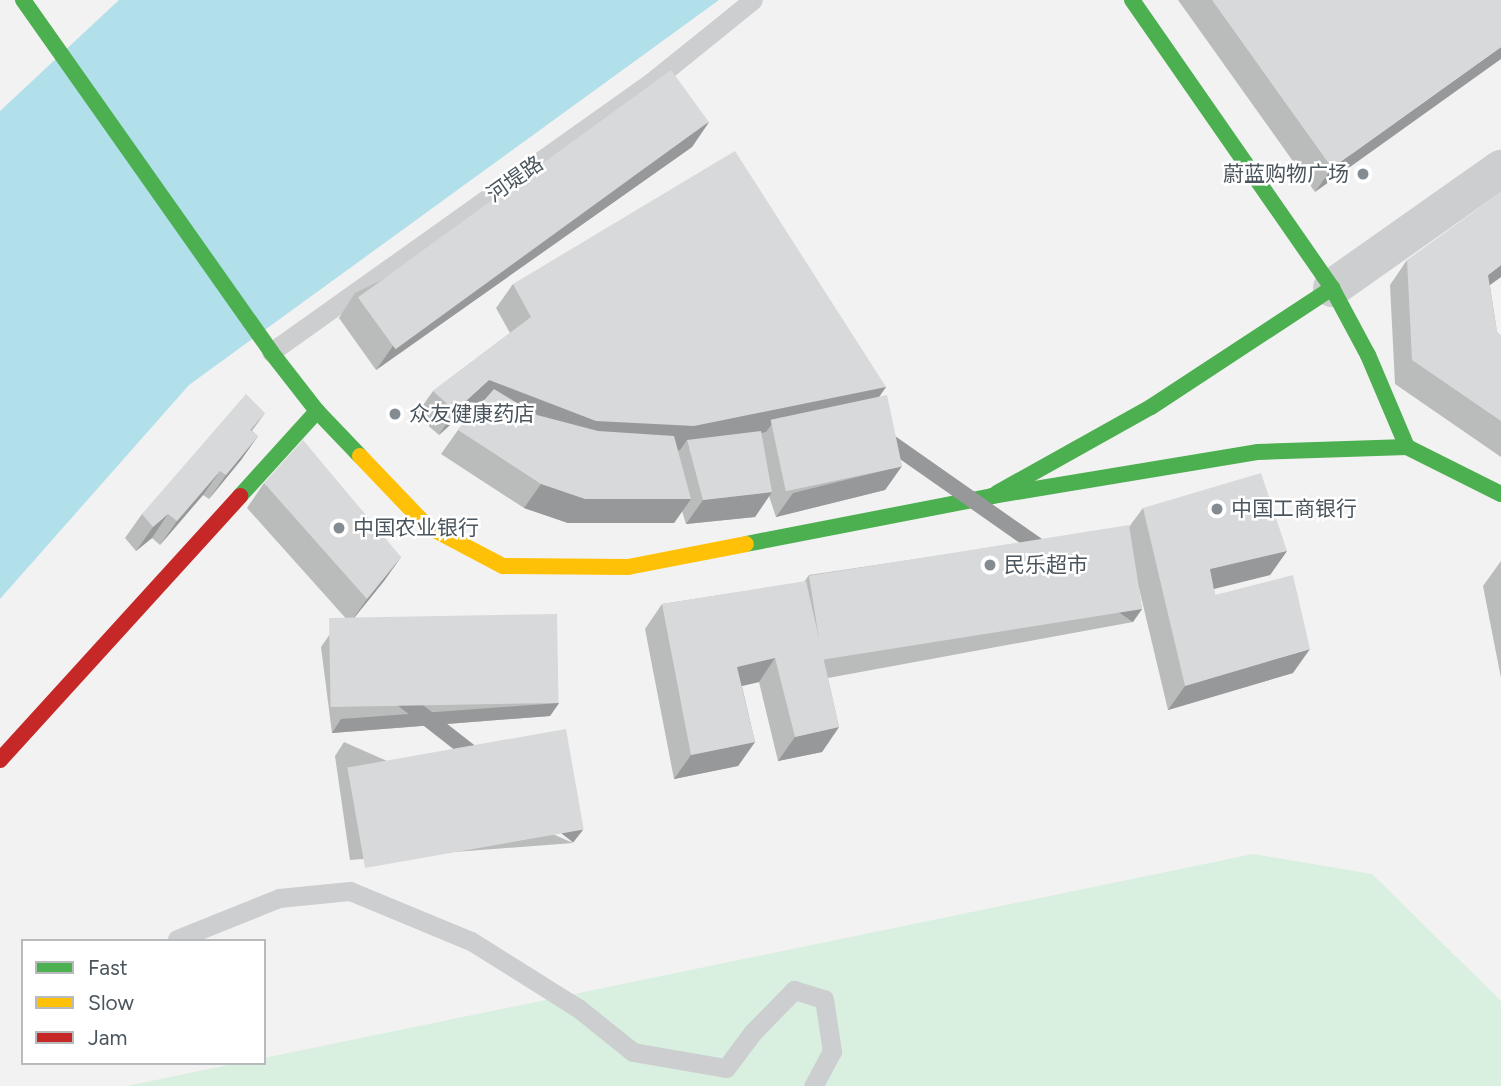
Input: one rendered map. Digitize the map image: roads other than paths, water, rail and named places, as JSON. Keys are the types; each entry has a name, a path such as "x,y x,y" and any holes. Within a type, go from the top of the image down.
{"main road":[{"path":"23,0 271,352 317,411 427,526 503,566 628,567 992,496 1258,452 1407,447 1501,494"},
{"path":"1132,0 1332,288 1368,355 1407,447"},
{"path":"992,496 1151,407 1332,288"},
{"path":"0,760 317,411"}],"street":[{"path":"1332,288 1501,169"}],"lane":[{"name":"河堤路","path":"271,352 650,83 753,0"},
{"path":"177,939 279,898 350,891 471,941 578,1008 633,1052 726,1068 753,1032 794,990 824,999 832,1051 813,1086"}],"water":[{"path":"119,0 719,0 189,385 0,599 0,111"}],"place":[{"name":"蔚蓝购物广场","path":"1363,174"},
{"name":"众友健康药店","path":"395,414"},
{"name":"中国工商银行","path":"1217,509"},
{"name":"中国农业银行","path":"339,528"},
{"name":"民乐超市","path":"990,565"}]}
